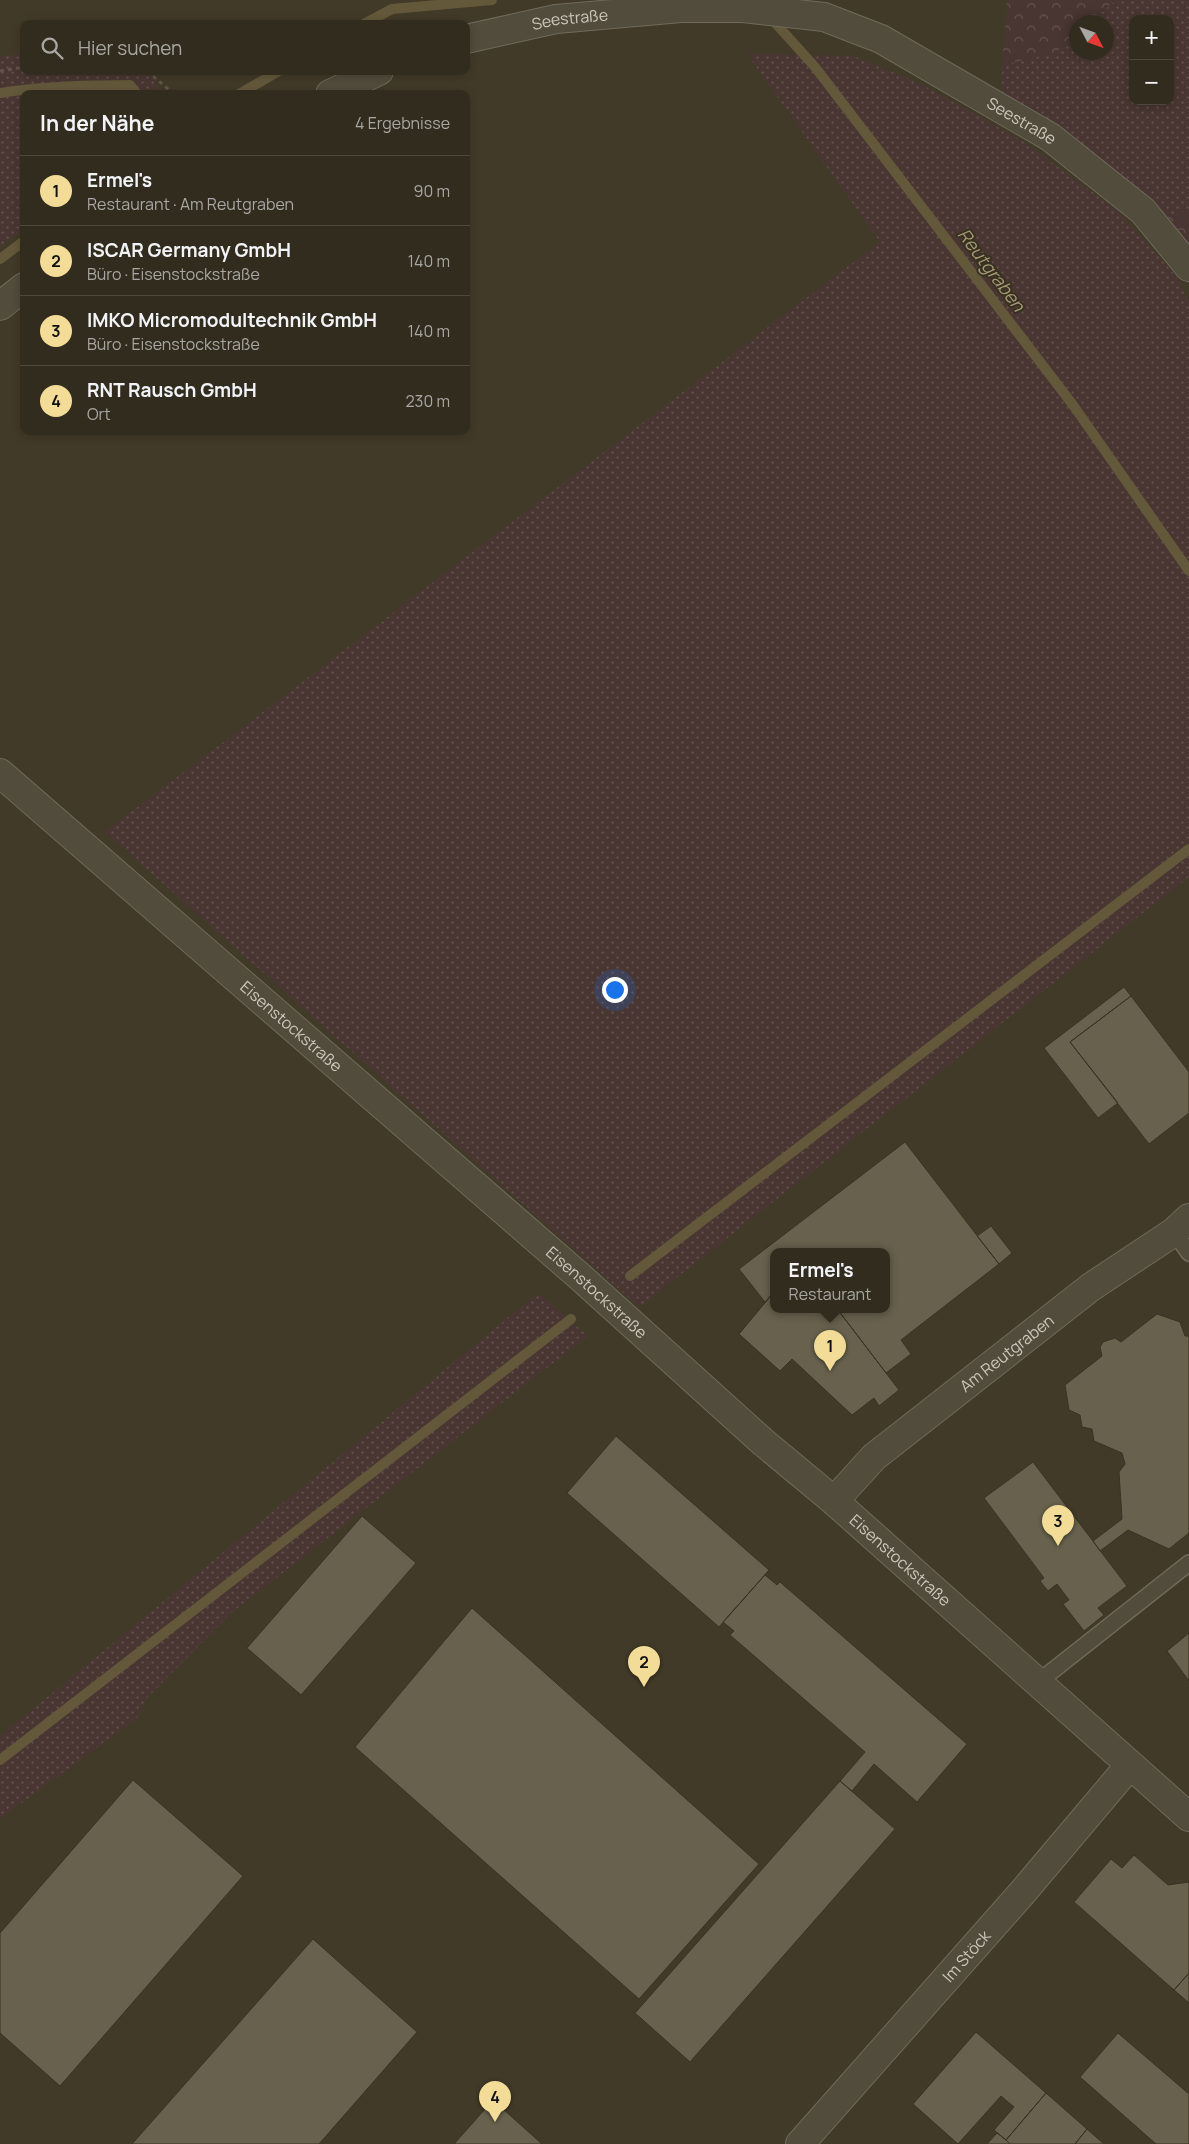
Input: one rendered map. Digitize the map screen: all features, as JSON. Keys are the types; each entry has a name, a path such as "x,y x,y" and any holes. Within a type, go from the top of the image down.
{"street":[{"name":"Seestraße","path":"470,38 556,19 681,8 743,8 797,14 827,9 1050,137 1143,211 1189,267"},
{"path":"339,90 370,75"},
{"path":"0,306 20,290"},
{"name":"Eisenstockstraße","path":"0,773 578,1275 763,1442 834,1501 1189,1817"},
{"name":"Am Reutgraben","path":"834,1501 874,1458 1091,1287 1184,1234"},
{"name":"Im Stöck","path":"800,2144 1022,1893 1130,1765"}],"lane":[{"path":"1037,1683 1189,1563"}],"path":[{"path":"0,71 20,68"},
{"path":"152,75 169,90"}],"green space":[{"path":"1007,0 1116,0 1098,15 1069,15 1069,40 1055,53 1002,65"},
{"path":"1116,0 1189,0 1189,210 1164,217 1060,128 1002,92 1002,65 1055,53 1069,40 1069,60 1114,60 1114,15 1098,15"},
{"path":"20,54 20,75 154,75 157,90 20,90 20,232 0,247 0,57"},
{"path":"747,54 854,56 921,84 1024,142 1117,210 1176,276 1189,302 1189,877 639,1307 105,832 880,242"},
{"path":"1189,210 1189,244 1164,217"},
{"path":"538,1293 588,1336 231,1613 146,1699 138,1717 0,1819 0,1736"}],"building":[{"path":"1124,987 1131,996 1070,1042 1118,1103 1098,1118 1044,1048"},
{"path":"1131,996 1189,1072 1189,1113 1149,1144 1070,1042"},
{"path":"905,1142 999,1264 901,1340 911,1354 886,1373 840,1313 890,1313 890,1248 770,1248 770,1296 765,1302 739,1269"},
{"path":"991,1226 1012,1253 999,1264 977,1236"},
{"path":"770,1297 770,1313 840,1313 899,1390 879,1406 874,1398 852,1415 792,1359 780,1371 739,1334"},
{"path":"1157,1314 1180,1322 1185,1336 1189,1336 1189,1533 1169,1549 1128,1530 1100,1551 1093,1541 1122,1519 1119,1472 1125,1464 1122,1453 1094,1441 1092,1429 1082,1427 1080,1415 1069,1410 1065,1385 1102,1356 1100,1347 1103,1342 1115,1338 1121,1342"},
{"path":"616,1436 769,1570 719,1627 567,1493"},
{"path":"1033,1462 1127,1586 1098,1608 1104,1615 1084,1631 1063,1604 1069,1600 1057,1584 1048,1591 1040,1581 1044,1578 984,1498"},
{"path":"362,1516 416,1563 301,1695 247,1648"},
{"path":"765,1575 777,1585 780,1582 967,1744 917,1802 874,1764 852,1791 840,1781 865,1752 730,1635 734,1631 723,1622"},
{"path":"472,1608 759,1864 639,1999 355,1747"},
{"path":"1189,1633 1189,1681 1167,1651"},
{"path":"133,1780 243,1876 60,2086 0,2033 0,1933"},
{"path":"840,1781 895,1829 690,2062 635,2013"},
{"path":"1134,1855 1168,1885 1189,1882 1189,1973 1174,1990 1074,1902 1111,1859 1122,1868"},
{"path":"313,1939 417,2032 319,2144 132,2144"},
{"path":"1189,1973 1189,2003 1174,1990"},
{"path":"976,2032 1046,2093 1006,2140 994,2130 1014,2107 1001,2096 958,2144 913,2104"},
{"path":"1118,2033 1189,2094 1189,2144 1156,2144 1080,2077"},
{"path":"1046,2093 1087,2129 1075,2144 1010,2144 1006,2140"},
{"path":"493,2100 542,2144 454,2144"},
{"path":"1087,2129 1104,2144 1075,2144"},
{"path":"997,2133 1006,2140 1010,2144 987,2144"}],"waterway":[{"path":"371,20 392,9 492,0"},
{"name":"Reutgraben","path":"770,17 815,67 1073,405 1189,571"},
{"path":"246,90 272,75"},
{"path":"25,90 97,85 130,85 134,90"},
{"path":"0,93 20,91"},
{"path":"0,259 20,244"},
{"path":"630,1276 1189,849"},
{"path":"0,1760 571,1319"}],"place":[{"name":"Ermel's","path":"830,1371"},
{"name":"IMKO Micromodultechnik GmbH","path":"1058,1546"},
{"name":"ISCAR Germany GmbH","path":"644,1687"},
{"name":"RNT Rausch GmbH","path":"495,2122"}]}
